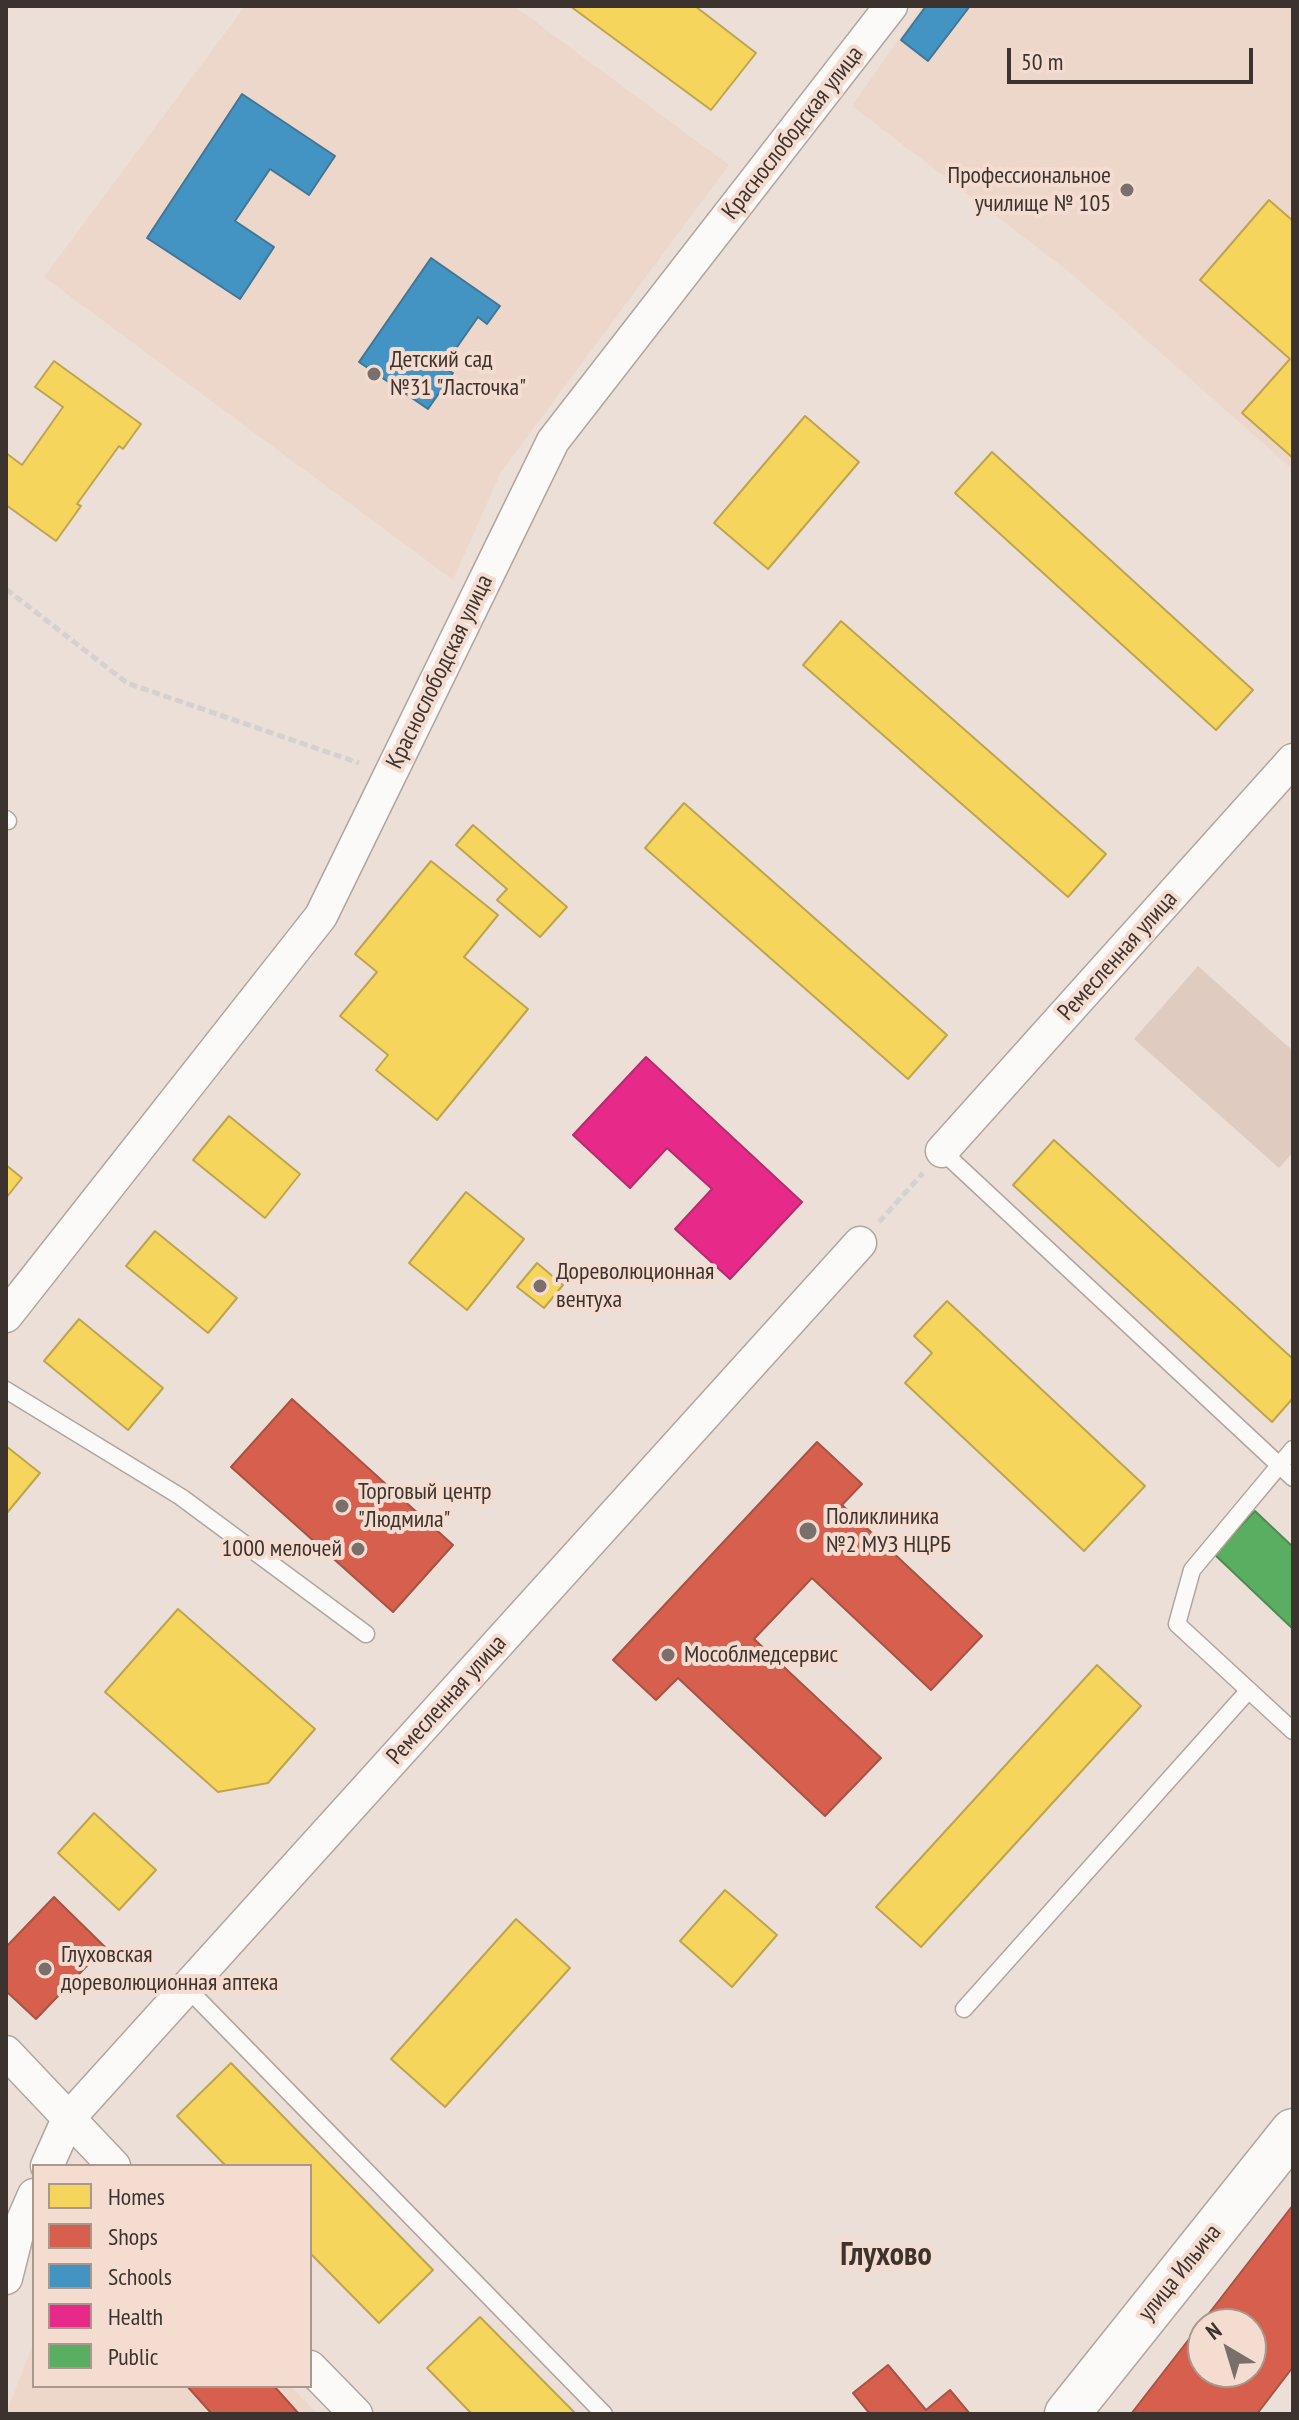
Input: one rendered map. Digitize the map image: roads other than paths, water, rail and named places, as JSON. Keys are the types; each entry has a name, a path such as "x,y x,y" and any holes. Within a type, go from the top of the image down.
{"main road":[{"name":"улица Ильича","path":"1067,2414 1293,2131"}],"street":[{"name":"Краснослободская улица","path":"6,1316 321,916 553,441 877,14"},
{"name":"Ремесленная улица","path":"942,1151 1293,760"},
{"name":"Ремесленная улица","path":"48,2164 68,2119 860,1243"},
{"path":"6,2052 112,2164"},
{"path":"6,2278 17,2234 32,2200"},
{"path":"312,2369 356,2414"}],"lane":[{"path":"942,1151 1293,1478"},
{"path":"6,1390 181,1497 366,1634"},
{"path":"1293,1449 1192,1570 1177,1624 1293,1731"},
{"path":"964,2009 1249,1690"},
{"path":"187,1988 604,2414"}],"place":[{"name":"Профессиональное училище № 105","path":"1127,190"},
{"name":"Детский сад №31 \"Ласточка\"","path":"374,374"},
{"name":"Дореволюционная вентуха","path":"540,1286"},
{"name":"Торговый центр \"Людмила\"","path":"342,1506"},
{"name":"Поликлиника №2 МУЗ НЦРБ","path":"808,1531"},
{"name":"1000 мелочей","path":"358,1549"},
{"name":"Мособлмедсервис","path":"668,1655"},
{"name":"Глуховская дореволюционная аптека","path":"45,1969"}],"district":[{"name":"Глухово","path":"886,2256"}]}
